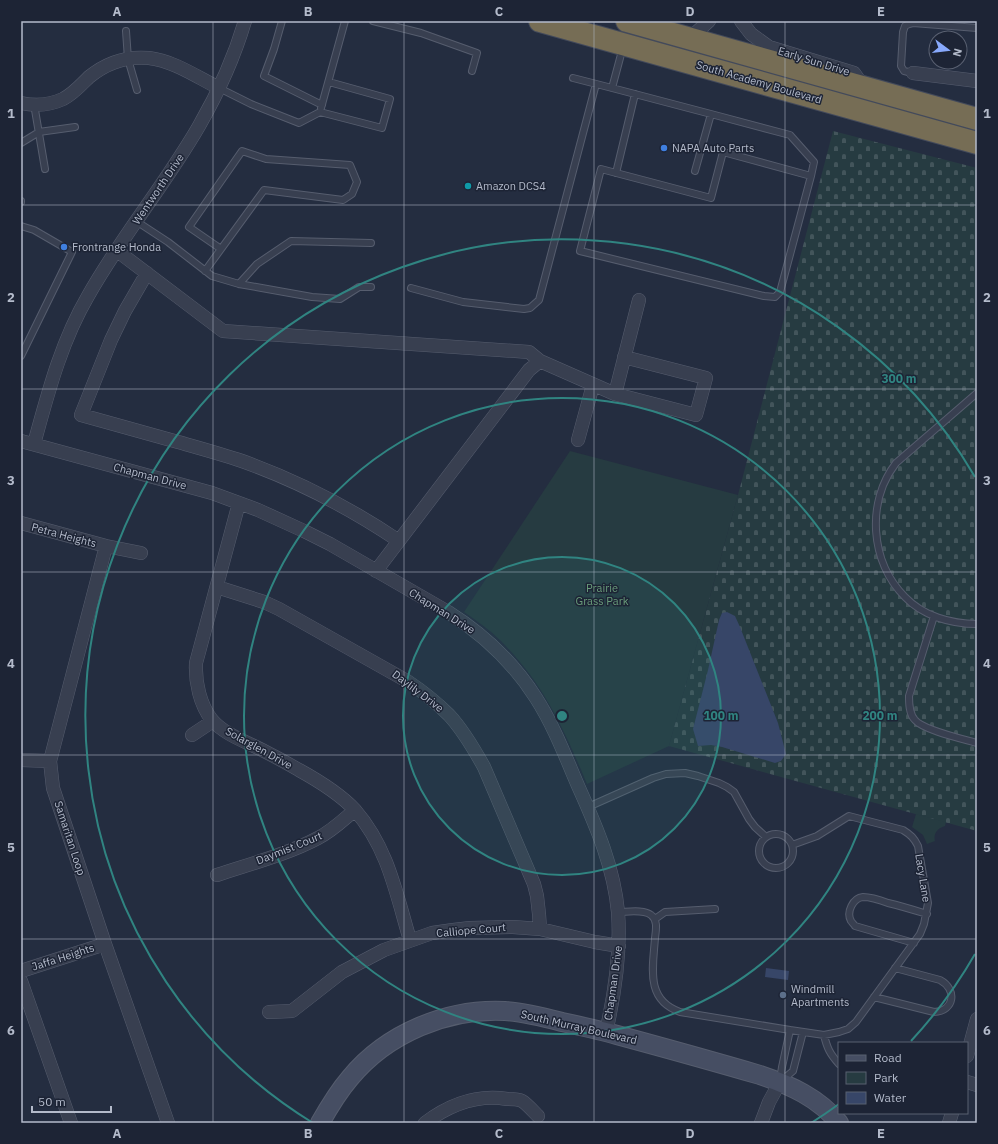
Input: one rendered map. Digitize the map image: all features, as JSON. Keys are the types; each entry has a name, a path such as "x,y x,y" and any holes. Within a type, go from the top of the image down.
{"highway":[{"name":"South Academy Boulevard","path":"540,21 977,143"},
{"name":"South Academy Boulevard","path":"627,21 977,120"}],"main road":[{"name":"South Murray Boulevard","path":"320,1123 334,1098 350,1078 366,1061 384,1046 404,1034 424,1025 444,1018 483,1011 505,1011 547,1018 606,1032 760,1074 812,1098 840,1123"}],"street":[{"name":"Wentworth Drive","path":"34,444 52,377 67,338 87,297 116,250 191,140 219,88 230,63 245,21"},
{"path":"690,38 709,21"},
{"name":"Early Sun Drive","path":"741,21 751,34 769,47 854,73 866,89"},
{"path":"21,103 34,104 54,102 63,99 73,93 90,77 107,65 116,61 138,58 160,60 219,88"},
{"path":"913,73 977,81"},
{"path":"116,250 223,331 529,352 540,361 615,394 696,415 706,378 624,357"},
{"path":"147,273 125,311 111,340 81,415 215,452 255,466 332,500 371,522 400,541"},
{"path":"615,394 639,300"},
{"path":"376,571 529,370 540,361"},
{"path":"578,440 593,385"},
{"name":"Chapman Drive","path":"21,440 212,493 265,513 330,544 464,622 481,635 507,660 536,697 556,734 588,807 608,860 618,912 619,946 617,970 606,1032"},
{"name":"Solarglen Drive","path":"239,503 196,663 196,674 202,702 213,721 228,732 321,783 335,792 355,810 376,838 388,865 410,940"},
{"name":"Petra Heights","path":"21,523 106,546 141,553"},
{"name":"Samaritan Loop","path":"106,546 50,761 53,788 105,944 168,1123"},
{"name":"Daylily Drive","path":"217,587 264,602 302,621 407,681 449,715 476,752 484,767 528,868 537,896 540,929"},
{"path":"192,736 213,721"},
{"path":"21,760 50,761"},
{"name":"Daymist Court","path":"217,875 319,838 355,810"},
{"name":"Calliope Court","path":"269,1012 292,1011 349,968 384,950 410,940 432,934 464,929 513,927 540,929 619,946"},
{"name":"Jaffa Heights","path":"21,971 105,944"},
{"path":"21,981 71,1123"},
{"path":"968,1052 977,1019"},
{"path":"761,1123 769,1102 780,1082"},
{"path":"425,1123 439,1113 453,1106 470,1100 487,1098 504,1098 522,1101 538,1116"}],"lane":[{"path":"282,21 264,76 322,104"},
{"path":"320,112 345,21"},
{"path":"373,21 421,33 477,53 472,71"},
{"path":"913,73 904,71 901,66 903,32 905,26 913,23 977,28"},
{"path":"126,31 128,59 137,90"},
{"path":"612,88 624,44"},
{"path":"573,78 790,135 814,162 780,292 775,297 764,296 580,251 601,169 711,198 723,152 810,176"},
{"path":"219,88 251,104 299,123 320,112 382,128 390,99 329,82"},
{"path":"411,288 463,302 524,309 530,308 540,300 596,84"},
{"path":"616,173 635,94"},
{"path":"34,104 45,169"},
{"path":"696,171 711,114"},
{"path":"21,143 39,132 75,127"},
{"path":"205,271 264,190 343,200 352,194 357,182 350,165 266,159 242,151 189,227 221,249"},
{"path":"136,221 168,242 212,276 239,284 312,297 340,299 359,287 371,288"},
{"path":"21,226 34,230 72,252 21,356"},
{"path":"239,284 257,264 290,241 371,243"},
{"path":"977,392 896,463 882,488 876,510 876,534 881,558 890,579 905,598 914,605 934,616 947,621 977,624"},
{"path":"934,616 909,696 912,715 914,719 924,727 977,743"},
{"path":"588,807 653,778 666,774 686,773 728,787 734,792 749,819 766,837"},
{"name":"Lacy Lane","path":"655,919 656,926 653,962 655,990 665,1005 672,1009 680,1012 824,1035 848,1029 856,1022 914,943 924,924 928,903 918,846 910,834 903,830 849,816 817,836 792,845"},
{"path":"774,834 782,835 790,841 792,845 793,851 789,861 780,867 774,868 768,866 761,860 758,851 761,843 766,837 774,834"},
{"path":"914,943 855,926 851,922 850,909 855,900 860,898 870,898 927,914"},
{"path":"618,912 645,912 651,914 655,919 665,912 715,909"},
{"path":"874,997 934,1012 940,1012 951,1002 951,992 945,983 940,980 895,968"},
{"path":"780,1082 790,1030"},
{"path":"780,1082 792,1071 803,1032"},
{"path":"824,1035 826,1046 838,1063"}],"green space":[{"path":"833,131 977,168 977,831 669,746 738,495"},
{"name":"Prairie Grass Park","path":"570,451 738,495 669,746 587,784 570,744 552,708 529,674 516,657 497,637 464,612"},
{"path":"916,814 946,822 945,826 940,828 935,833 935,841 927,844 923,835 912,827"}],"water":[{"path":"727,612 735,616 778,723 786,754 781,761 775,763 711,745 698,746 693,729 719,620 722,613"},
{"path":"766,968 789,971 788,980 765,977"}],"place":[{"name":"NAPA Auto Parts","path":"664,148"},
{"name":"Amazon DCS4","path":"468,186"},
{"name":"Frontrange Honda","path":"64,247"},
{"name":"Windmill Apartments","path":"783,995"}]}
